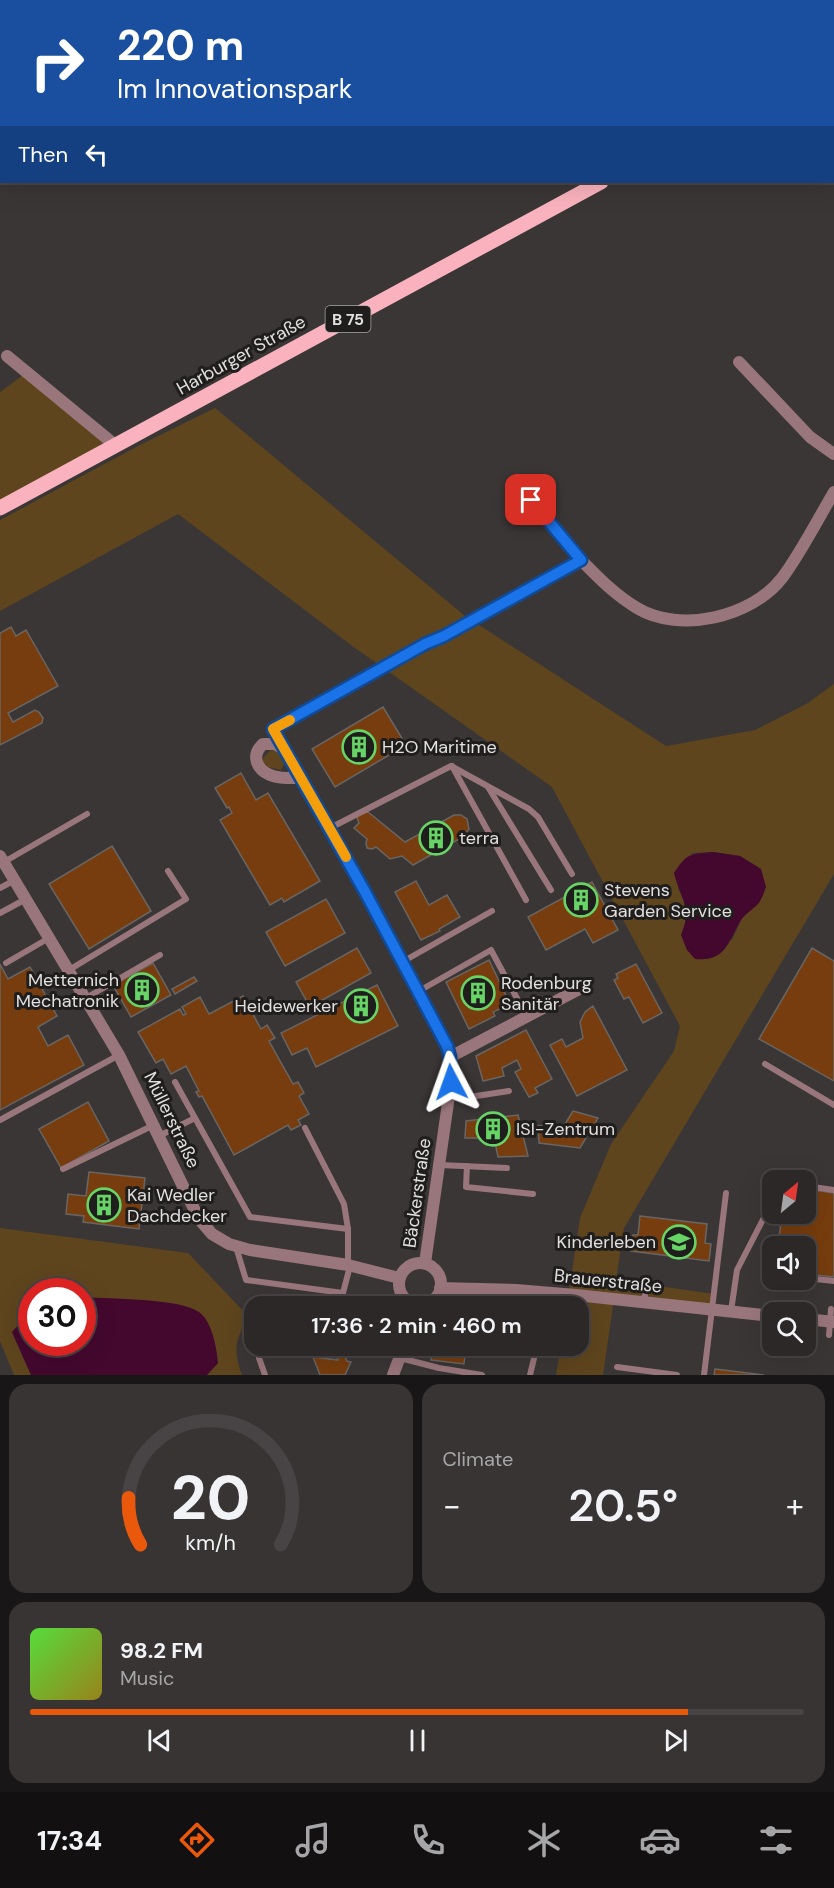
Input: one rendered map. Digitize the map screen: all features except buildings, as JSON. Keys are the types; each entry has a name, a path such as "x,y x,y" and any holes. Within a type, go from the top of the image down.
{"main road":[{"name":"Harburger Straße","path":"115,445 600,183"},
{"name":"B 75","path":"0,508 115,445"}],"street":[{"path":"4,353 115,445"},
{"path":"739,362 810,437 834,454"},
{"path":"519,484 581,560 608,587 638,609 667,618 702,620 735,613 761,598 781,579 834,492"},
{"name":"Bäckerstraße","path":"425,1263 451,1082 447,1046 404,961 273,729 581,560"},
{"path":"287,752 275,744 263,744 256,753 255,759 263,771 270,776 301,778"},
{"name":"Müllerstraße","path":"2,859 119,1055 199,1219 212,1234 250,1250 349,1266 399,1278"},
{"path":"450,1057 583,987"},
{"path":"402,1296 398,1287 403,1270 409,1265 425,1263 438,1272 441,1280 441,1288 437,1296"},
{"name":"Brauerstraße","path":"441,1288 536,1292 762,1315"},
{"path":"816,1319 832,1318"},
{"path":"393,1375 400,1356"}],"lane":[{"path":"451,766 529,809 538,817 572,874"},
{"path":"330,828 451,766"},
{"path":"451,766 526,900"},
{"path":"488,786 551,890"},
{"path":"2,859 87,814"},
{"path":"69,970 186,899 168,871"},
{"path":"0,888 16,880"},
{"path":"0,913 27,898"},
{"path":"404,961 492,911"},
{"path":"6,963 50,938"},
{"path":"419,991 491,950 526,1017"},
{"path":"86,998 160,955"},
{"path":"0,1120 119,1055"},
{"path":"765,1064 834,1105"},
{"path":"175,1082 250,1217 348,1229"},
{"path":"449,1097 463,1098 510,1091"},
{"path":"63,1169 157,1130 195,1118"},
{"path":"236,1246 246,1280 343,1293 349,1266 348,1229 344,1204 305,1128"},
{"path":"440,1165 507,1168"},
{"path":"467,1166 466,1187 533,1194"},
{"path":"816,1187 834,1190"},
{"path":"704,1375 726,1192"},
{"path":"731,1311 736,1270 762,1221"},
{"path":"816,1279 834,1281"},
{"path":"644,1302 646,1287"},
{"path":"535,1296 536,1292"},
{"path":"829,1335 832,1318"},
{"path":"258,1356 265,1375"},
{"path":"411,1356 439,1368 482,1375"},
{"path":"530,1375 535,1356"},
{"path":"617,1367 677,1375"}],"shaded area":[{"path":"26,373 115,445 0,508 0,392"},
{"path":"215,408 465,616 666,746 755,730 808,703 834,684 834,874 624,1228 616,1280 714,1294 712,1309 614,1299 603,1375 556,1375 559,1356 589,1356 589,1296 568,1296 580,1218 611,1144 674,1051 680,1026 552,787 355,648 178,514 0,611 0,520 138,446","holes":["713,852 740,856 761,869 760,902 742,918 732,940 681,935 686,911 678,888 692,853"]},
{"path":"271,750 277,752 281,757 284,765 281,770 268,767 263,763 263,758"},
{"path":"713,852 740,856 761,869 766,887 756,906 741,920 725,949 713,957 695,959 687,950 681,935 686,910 674,873 686,858 699,853"},
{"path":"0,1228 188,1253 244,1312 244,1326 237,1345 237,1358 242,1375 207,1375 218,1363 145,1301 96,1298 96,1278 18,1278 18,1325 12,1332 18,1346 18,1356 23,1356 31,1375 14,1375 0,1341"},
{"path":"96,1298 176,1304 199,1312 204,1316 210,1328 218,1363 207,1375 31,1375 23,1356 96,1356"},
{"path":"18,1325 18,1346 12,1332"}],"slow traffic":[{"path":"290,720 273,729 346,857"}],"place":[{"name":"H2O Maritime","path":"359,747"},
{"name":"terra","path":"436,838"},
{"name":"Stevens Garden Service","path":"581,900"},
{"name":"Metternich Mechatronik","path":"142,990"},
{"name":"Rodenburg Sanitär","path":"478,993"},
{"name":"Heidewerker","path":"361,1006"},
{"name":"ISI-Zentrum","path":"493,1129"},
{"name":"Kai Wedler Dachdecker","path":"104,1205"},
{"name":"Kinderleben","path":"679,1242"}],"route":[{"path":"451,1082 447,1046 404,961 273,729 581,560 531,500"}]}
